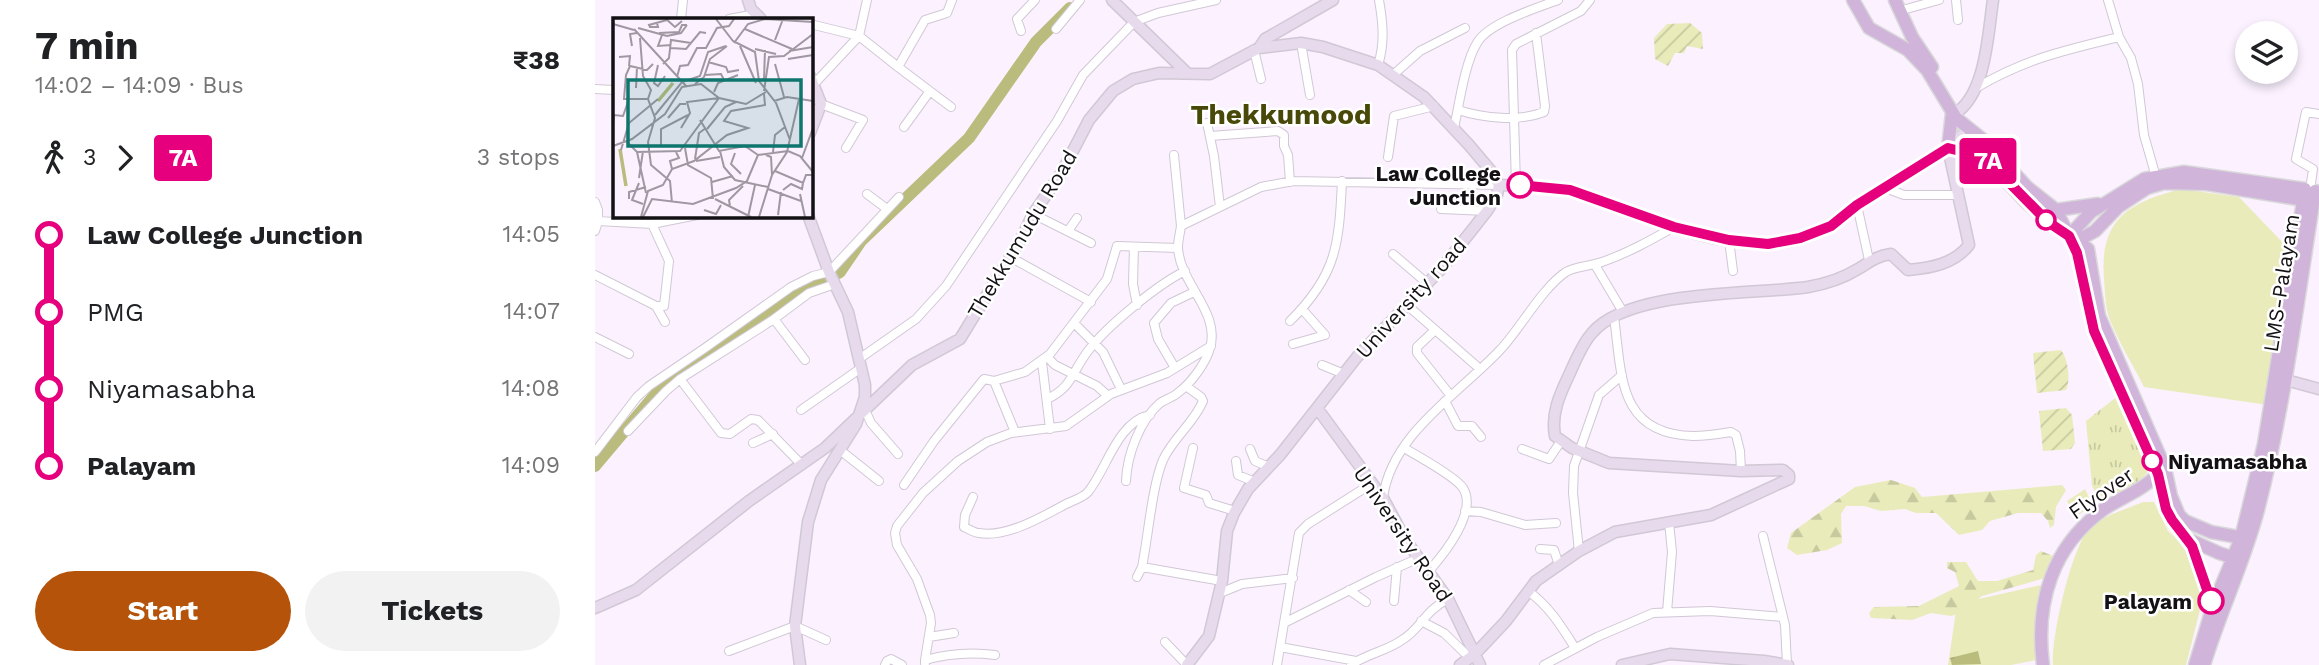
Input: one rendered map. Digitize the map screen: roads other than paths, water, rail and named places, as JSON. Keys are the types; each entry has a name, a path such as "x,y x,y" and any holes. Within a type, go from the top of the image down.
{"main road":[{"path":"1853,0 1869,28 1907,50 1927,70 1969,129 1984,157 2048,222 2088,248"},
{"path":"1897,6 1955,112 1948,148 1984,157"},
{"path":"1969,129 1986,142 2027,187 2056,210 2077,253 2094,331 2158,474 2166,509 2192,546 2213,606"},
{"path":"2069,236 2091,212 2144,180 2184,172 2313,200"},
{"path":"2069,236 2084,237 2095,231 2118,207 2147,188 2164,183 2207,184 2313,200"},
{"path":"2204,665 2245,538 2313,200"},
{"name":"LMS-Palayam","path":"2245,538 2268,467 2286,380 2313,200"},
{"path":"2056,210 2106,202"},
{"path":"2095,231 2088,248 2099,316 2165,468 2171,496 2179,515 2211,532 2245,538"},
{"name":"Flyover","path":"2043,665 2042,623 2046,594 2061,553 2090,519 2147,485 2158,474"},
{"path":"2185,538 2238,559"},
{"path":"2195,665 2213,606 2238,559"}],"street":[{"path":"681,18 683,0"},
{"path":"748,0 758,17"},
{"path":"812,128 821,104 812,79 859,36 867,0"},
{"path":"898,67 925,20 947,13 952,0"},
{"path":"1021,31 1017,19 1035,0"},
{"path":"1056,29 1080,0"},
{"path":"1112,0 1187,73"},
{"path":"801,410 916,319 946,286 1057,121 1083,75 1134,22 1158,13 1216,0"},
{"path":"1261,79 1257,49 1265,39 1333,0"},
{"path":"1378,65 1383,41 1379,0"},
{"path":"1516,185 1512,50 1516,44 1581,11 1590,0"},
{"path":"1897,6 1939,0"},
{"path":"1956,0 1958,20"},
{"path":"1976,88 1985,55 1993,0"},
{"path":"2108,0 2119,37 2131,58 2138,84 2144,135 2156,177"},
{"path":"1454,128 1477,42 1489,31 1554,1"},
{"path":"812,24 859,36 951,107"},
{"path":"1393,75 1420,51 1465,28"},
{"path":"1458,110 1473,115 1515,117 1537,114 1545,109 1536,33"},
{"path":"1955,112 1976,88 2007,70 2041,56 2119,37"},
{"path":"1257,49 1301,43 1323,47 1378,65 1433,106 1491,172 1499,185"},
{"path":"1301,43 1310,95"},
{"name":"Thekkumudu Road","path":"595,608 636,590 749,501 825,449 912,365 960,339 1033,214 1062,172 1089,120 1113,91 1133,79 1159,73 1210,74 1257,49"},
{"path":"595,89 613,90"},
{"path":"904,127 930,91"},
{"path":"821,104 863,120 846,148"},
{"path":"1388,157 1394,116 1433,106"},
{"path":"2313,200 2313,169 2297,159 2306,112 2319,114"},
{"path":"1207,122 1220,207"},
{"path":"1181,226 1261,187 1290,182 1342,181 1442,186 1486,184 1570,190 1674,227 1729,240 1768,244 1800,238 1831,226 1857,205 1948,148 1969,129"},
{"path":"1210,136 1278,131 1284,135 1290,182"},
{"path":"1421,621 1444,633 1468,659 1506,621 1536,581 1579,551 1615,532 1711,515 1789,479 1789,475 1783,470 1741,471 1609,463 1580,452 1555,436 1554,414 1560,394 1590,334 1619,314 1672,300 1809,287 1834,281 1880,255 1891,254 1908,270 1928,268 1961,256 1969,245 1948,148"},
{"path":"1126,481 1129,461 1150,415 1160,404 1186,386 1209,352 1213,339 1211,327 1185,271 1178,248 1181,226 1174,155"},
{"path":"1290,321 1314,296 1335,254 1342,181"},
{"name":"University road","path":"1187,665 1209,636 1221,587 1227,531 1235,511 1255,482 1378,334 1428,284 1487,211 1497,195 1499,185"},
{"path":"1885,188 1904,195 1958,195"},
{"path":"867,194 887,209"},
{"path":"595,452 637,397 649,386 791,287 813,276 829,272 899,197"},
{"path":"595,202 598,209 595,231"},
{"path":"1857,205 1869,260"},
{"path":"1441,209 1487,211"},
{"path":"1033,214 1091,243"},
{"path":"800,665 795,626 808,522 821,480 863,412 865,397 848,312 829,272 809,217"},
{"path":"1068,231 1077,218"},
{"path":"598,221 652,224 665,219"},
{"path":"595,275 656,306 664,306 669,261 652,224"},
{"path":"1383,498 1389,472 1429,416 1501,350 1542,296 1566,272 1628,253 1674,227"},
{"path":"1729,240 1733,271"},
{"path":"904,485 979,383 984,379 994,381 1025,372 1044,359 1091,302 1111,271 1117,246 1178,248"},
{"path":"1134,247 1133,284 1137,305"},
{"path":"1393,254 1428,284"},
{"path":"1010,257 1091,302"},
{"path":"1595,265 1619,314 1622,375 1635,413 1655,428 1693,436 1731,432 1736,435 1741,471"},
{"path":"1047,400 1062,390 1095,343 1167,281 1185,271"},
{"path":"628,431 680,379 774,319 809,293 835,284"},
{"path":"1175,368 1158,339 1154,323 1171,303 1194,292"},
{"path":"656,306 665,321"},
{"path":"1408,306 1480,369"},
{"path":"1293,344 1325,335 1302,309"},
{"path":"774,319 805,360"},
{"path":"1074,323 1107,358 1121,389"},
{"path":"1435,330 1416,347 1417,353 1448,398 1458,426 1472,426 1481,437"},
{"path":"595,338 629,354"},
{"path":"995,655 954,655 925,663 930,615 917,579 895,539 897,526 923,493 958,461 987,442 1015,432 1066,426 1108,396 1175,368 1211,346"},
{"path":"1044,359 1097,386 1108,396"},
{"path":"1044,359 1050,429"},
{"path":"1322,365 1344,374"},
{"path":"1579,551 1574,466 1599,395 1622,375"},
{"path":"680,379 721,433 730,434 751,419 758,419 802,465"},
{"path":"2286,380 2319,389"},
{"path":"994,381 1015,432"},
{"path":"1137,577 1142,567 1162,463 1171,445 1203,401 1186,386"},
{"name":"University Road","path":"1317,408 1383,498 1405,539 1448,600 1468,659 1480,665"},
{"path":"863,412 898,454"},
{"path":"973,497 965,515 964,527 980,534 1011,530 1038,520 1089,492 1112,450 1126,431 1139,418 1150,415"},
{"path":"753,443 773,434"},
{"path":"1522,449 1549,459 1561,441"},
{"path":"1193,448 1184,488 1206,495 1209,503 1235,511"},
{"path":"1404,448 1461,485 1467,498 1465,511 1453,541 1429,571"},
{"path":"1250,449 1255,461 1269,467"},
{"path":"840,450 879,481"},
{"path":"1236,461 1238,475 1255,482"},
{"path":"1277,665 1299,533 1308,524 1371,484"},
{"path":"1465,511 1481,512 1525,525 1556,523"},
{"path":"1667,612 1672,552 1669,523"},
{"path":"1623,665 1670,654 1697,660 1787,665 1783,617 1763,537"},
{"path":"1539,549 1553,550 1559,565"},
{"path":"1284,623 1419,558"},
{"path":"1142,567 1221,587 1293,578"},
{"path":"1394,601 1397,567"},
{"path":"1349,590 1366,602"},
{"path":"1528,591 1538,598 1559,623 1575,648"},
{"path":"1280,647 1354,663 1399,643 1409,636 1435,606 1448,600"},
{"path":"1544,665 1643,616 1667,612 1710,611 1783,617"},
{"path":"729,651 795,626 826,640"},
{"path":"929,638 954,633"},
{"path":"1165,642 1187,665"},
{"path":"885,665 891,659 902,665"}],"water":[{"path":"1978,651 1981,664 1952,665 1950,658"}],"waterway":[{"path":"595,466 665,383 780,305 840,272 861,241 969,138 1036,42 1070,8"}],"place":[{"name":"Law College Junction","path":"1520,185"},
{"name":"Niyamasabha","path":"2152,461"},
{"name":"Palayam","path":"2211,601"}],"district":[{"name":"Thekkumood","path":"1281,114"}]}
